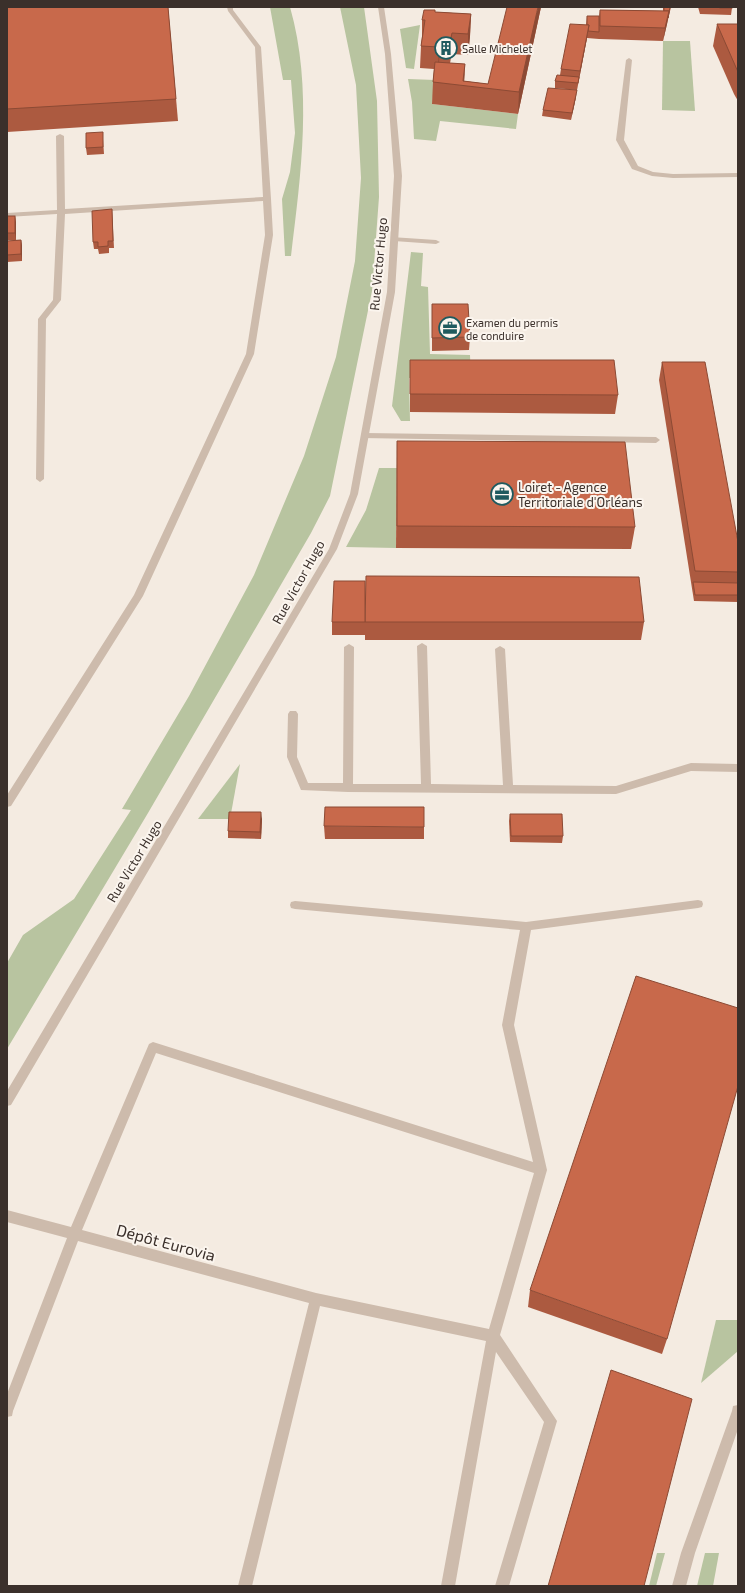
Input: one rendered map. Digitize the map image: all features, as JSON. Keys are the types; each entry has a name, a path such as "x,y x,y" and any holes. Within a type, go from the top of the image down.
{"street":[{"path":"7,803 138,596 250,354 269,235 267,200 258,47 230,10 230,7"},
{"name":"Rue Victor Hugo","path":"7,1101 333,549 354,494 391,292 398,176 388,54 381,7"},
{"path":"629,60 620,140 635,166 652,174 673,176 738,175"},
{"path":"40,479 42,319 57,300 61,212 60,136"},
{"path":"7,215 267,200"},
{"path":"394,239 436,242"},
{"path":"365,436 656,440"},
{"path":"422,646 426,788"},
{"path":"348,788 349,647"},
{"path":"500,649 508,789"},
{"path":"293,714 292,757 305,787 616,790 691,767 738,768"},
{"path":"295,905 526,926 698,904"},
{"path":"448,1586 493,1336 541,1170 508,1025 526,926"},
{"path":"7,1411 74,1234 153,1047 541,1170"},
{"name":"Dépôt Eurovia","path":"7,1216 316,1299 493,1336"},
{"path":"245,1586 316,1299"},
{"path":"493,1336 551,1421 502,1586"},
{"path":"679,1586 688,1553 738,1411"}],"green space":[{"path":"270,7 290,7 297,38 301,69 303,131 291,256 285,256 282,199 290,172 295,133 291,80 283,80"},
{"path":"340,7 364,7 377,101 379,197 372,291 330,496 311,533 148,813 7,1049 7,963 23,935 74,899 131,810 122,809 189,696 254,575 304,456 336,357 355,261 361,178 356,85"},
{"path":"420,25 414,69 406,68 400,29"},
{"path":"663,41 690,41 695,111 662,110"},
{"path":"408,79 435,80 432,104 518,114 516,129 440,121 436,141 414,139 412,102"},
{"path":"411,252 423,253 421,286 428,287 430,354 470,355 471,379 409,378 410,421 401,421 392,406"},
{"path":"379,468 397,468 396,548 346,547 366,510"},
{"path":"240,764 230,819 198,819"},
{"path":"716,1320 738,1320 738,1351 701,1383"},
{"path":"657,1553 665,1553 656,1586 649,1586"},
{"path":"705,1553 719,1553 713,1586 697,1586"}],"building":[{"path":"7,7 168,7 176,99 7,109"},
{"path":"507,7 538,7 519,92 433,82 435,62 465,64 463,81 488,84"},
{"path":"664,7 670,7 668,18 669,11 664,11"},
{"path":"732,7 732,8 720,8"},
{"path":"424,10 471,14 468,34 452,33 450,42 440,41 439,47 421,46 425,20 422,20"},
{"path":"600,10 669,11 665,28 600,26"},
{"path":"587,16 599,16 599,32 588,31 589,25 587,25"},
{"path":"570,24 589,25 580,71 561,69"},
{"path":"717,24 738,24 738,72"},
{"path":"557,75 579,77 578,83 555,81"},
{"path":"548,88 577,90 572,113 543,110"},
{"path":"103,132 103,147 86,148 86,133"},
{"path":"112,209 113,241 108,241 108,246 98,247 98,242 93,242 92,211"},
{"path":"7,216 15,216 15,233 7,233"},
{"path":"21,240 21,254 7,255 7,241"},
{"path":"432,304 468,304 470,337 432,338"},
{"path":"410,360 614,360 618,395 410,394"},
{"path":"662,362 705,362 738,542 738,572 695,571"},
{"path":"397,441 625,442 635,527 397,526"},
{"path":"366,576 639,577 644,622 365,622"},
{"path":"334,581 365,581 365,622 332,622"},
{"path":"693,582 738,583 738,595 695,595"},
{"path":"325,807 424,807 424,827 324,826"},
{"path":"229,812 261,812 260,832 228,831"},
{"path":"510,814 562,814 563,836 511,836"},
{"path":"636,976 738,1008 738,1086 667,1339 530,1290"},
{"path":"611,1370 692,1399 644,1586 548,1586"}],"place":[{"name":"Salle Michelet","path":"446,48"},
{"name":"Examen du permis de conduire","path":"450,328"},
{"name":"Loiret - Agence Territoriale d'Orléans","path":"502,494"}]}
